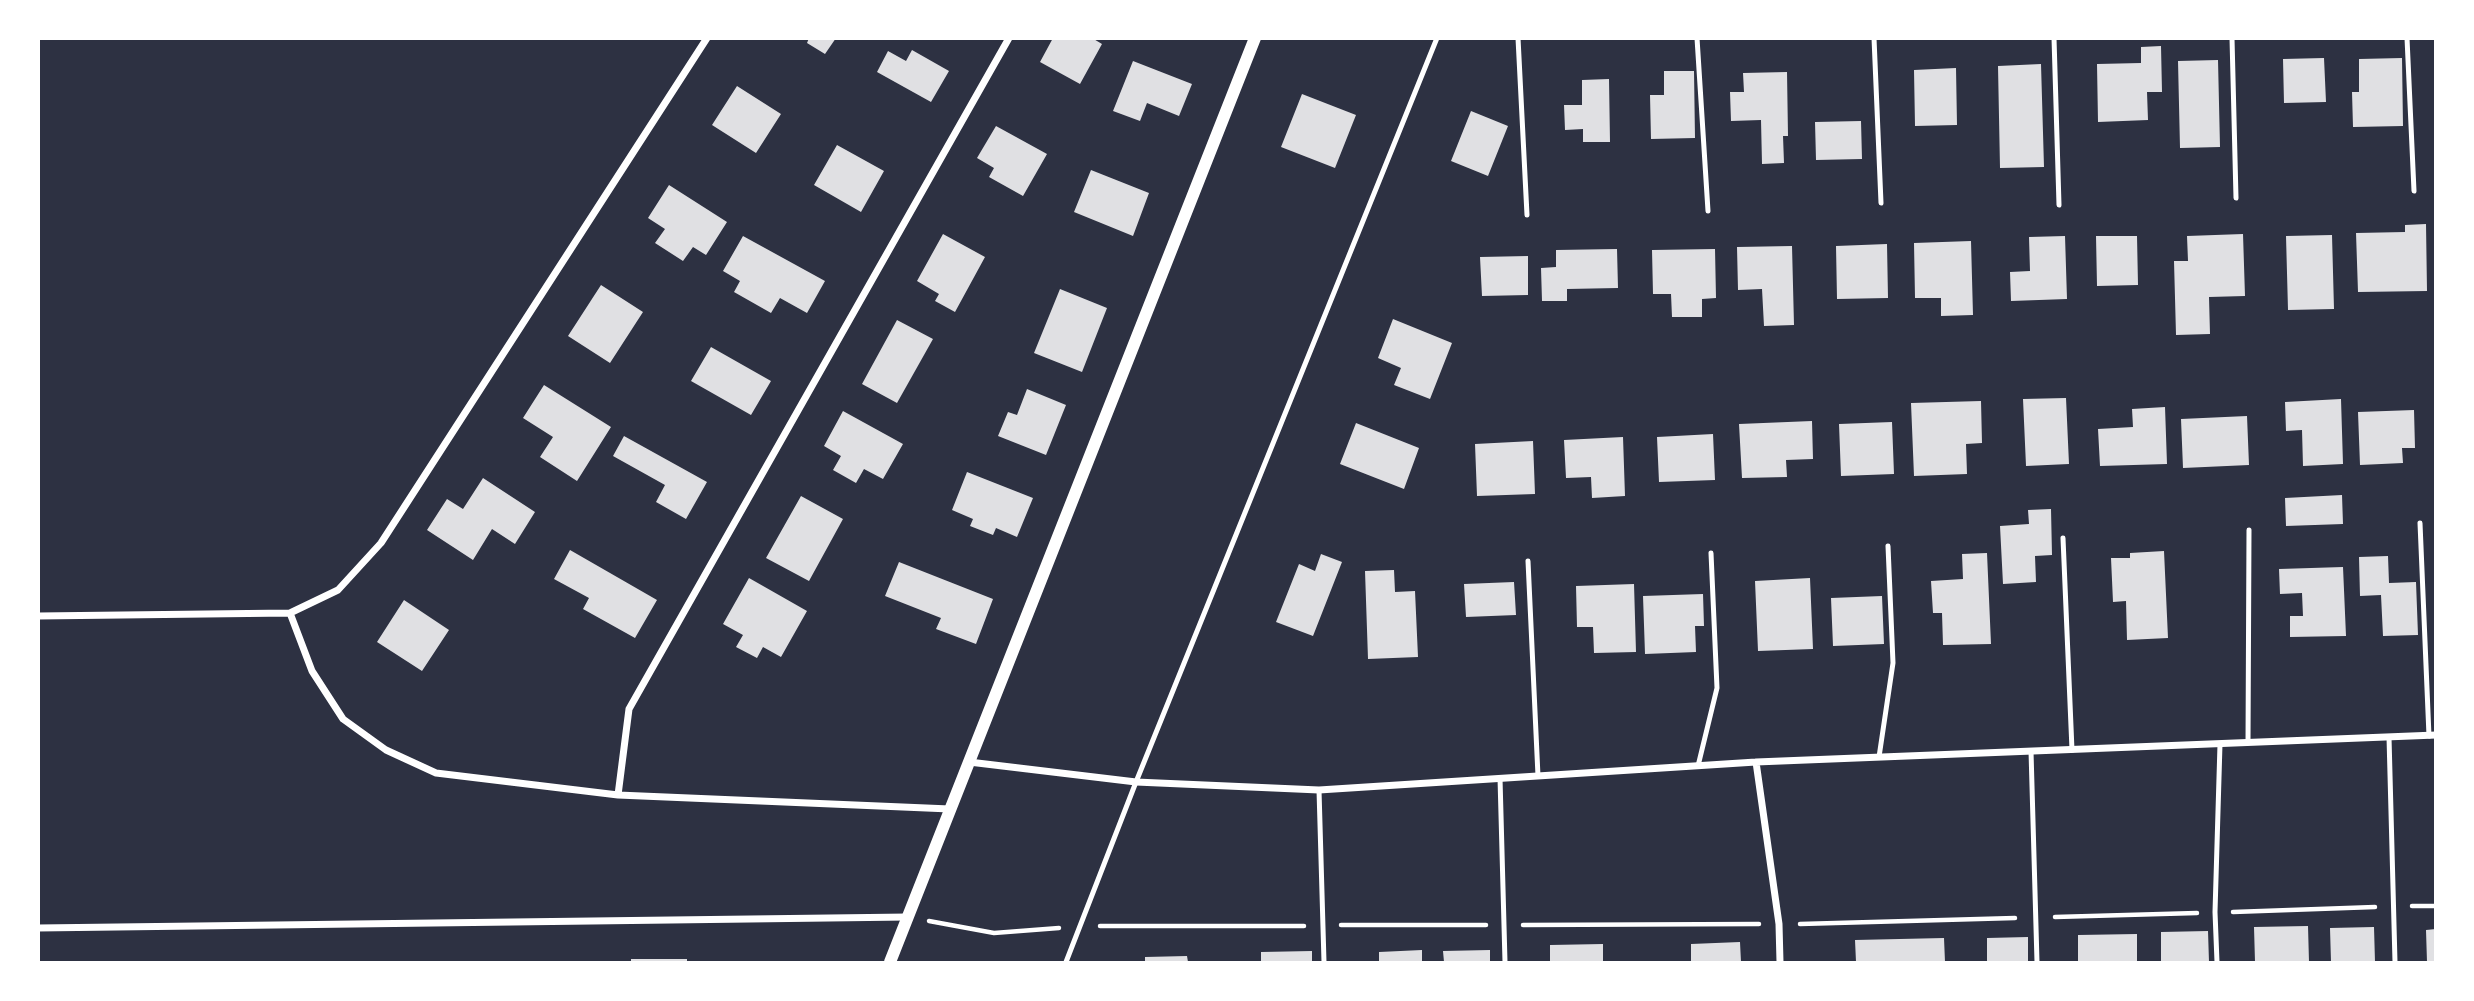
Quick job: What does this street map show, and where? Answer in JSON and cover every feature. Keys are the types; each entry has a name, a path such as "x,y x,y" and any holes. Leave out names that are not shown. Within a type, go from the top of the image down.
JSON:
{"street":[{"path":"38,616 290,613 338,590 381,543 707,38"},
{"path":"618,794 629,709 1009,38"},
{"path":"890,962 1257,39"},
{"path":"290,613 312,671 344,719 386,750 436,773 618,794 950,809"},
{"path":"969,762 1136,782 1319,790 1756,762 2432,735"},
{"path":"1756,762 1779,924 1780,962"},
{"path":"38,928 908,917"}],"lane":[{"path":"1066,962 1136,782 1437,38"},
{"path":"1518,38 1527,215"},
{"path":"1696,38 1708,211"},
{"path":"1874,38 1881,204"},
{"path":"2054,38 2059,205"},
{"path":"2232,38 2236,198"},
{"path":"2407,38 2414,191"},
{"path":"2420,523 2432,735"},
{"path":"2248,743 2249,530"},
{"path":"2063,538 2071,750"},
{"path":"1879,757 1893,663 1888,545"},
{"path":"1698,766 1717,688 1711,553"},
{"path":"1528,561 1538,776"},
{"path":"2389,737 2395,962"},
{"path":"2217,962 2215,912 2220,744"},
{"path":"2031,751 2037,962"},
{"path":"1500,778 1505,962"},
{"path":"1319,790 1324,962"}],"path":[{"path":"908,917 994,933 1080,926"}],"building":[{"path":"809,38 836,38 825,54 807,43"},
{"path":"1053,38 1092,38 1102,44 1080,84 1040,62"},
{"path":"2161,46 2162,92 2147,92 2148,120 2098,122 2097,64 2141,63 2141,47"},
{"path":"912,50 949,71 931,102 877,72 888,51 906,61"},
{"path":"2324,58 2326,102 2284,103 2283,59"},
{"path":"2402,58 2403,126 2353,127 2352,92 2359,92 2359,59"},
{"path":"2218,60 2220,147 2180,148 2178,61"},
{"path":"1133,61 1192,84 1179,116 1147,103 1140,121 1113,111"},
{"path":"2041,64 2044,167 2000,168 1998,66"},
{"path":"1956,68 1957,125 1915,126 1914,70"},
{"path":"1664,71 1694,71 1695,138 1651,139 1650,95 1664,95"},
{"path":"1787,72 1788,136 1783,136 1784,163 1762,164 1761,120 1731,121 1730,92 1744,92 1743,73"},
{"path":"1609,79 1610,142 1583,142 1583,129 1565,130 1564,105 1582,105 1582,80"},
{"path":"737,86 781,114 756,153 712,125"},
{"path":"1302,94 1356,115 1335,168 1281,147"},
{"path":"1471,111 1508,126 1488,176 1451,161"},
{"path":"1861,121 1862,159 1816,160 1815,122"},
{"path":"996,126 1047,154 1023,196 989,177 994,168 977,158"},
{"path":"837,145 884,171 861,212 814,185"},
{"path":"1091,170 1149,193 1133,236 1074,212"},
{"path":"669,185 727,222 706,255 693,247 683,261 655,243 665,229 648,218"},
{"path":"2426,224 2427,291 2358,292 2356,233 2405,232 2405,225"},
{"path":"943,234 985,257 955,312 935,301 939,294 917,281"},
{"path":"2243,234 2245,296 2209,297 2210,334 2176,335 2174,261 2188,261 2187,236"},
{"path":"2332,235 2334,309 2288,310 2286,236"},
{"path":"743,236 825,281 807,313 780,298 771,313 734,292 740,281 723,271"},
{"path":"2065,236 2067,299 2011,301 2010,272 2030,271 2029,237"},
{"path":"2096,236 2137,236 2138,285 2097,286"},
{"path":"1971,241 1973,315 1941,316 1941,298 1915,298 1914,243"},
{"path":"1887,244 1888,298 1837,299 1836,246"},
{"path":"1792,246 1794,325 1764,326 1762,289 1738,290 1737,247"},
{"path":"1617,249 1618,288 1567,289 1567,301 1542,301 1541,268 1556,267 1556,250"},
{"path":"1715,249 1716,298 1702,299 1702,317 1672,317 1671,294 1653,294 1652,250"},
{"path":"1528,256 1528,295 1482,296 1480,257"},
{"path":"601,285 643,312 610,363 568,336"},
{"path":"1060,289 1107,308 1082,372 1034,353"},
{"path":"1393,319 1452,343 1430,399 1394,385 1401,368 1378,358"},
{"path":"897,320 933,339 897,403 862,384"},
{"path":"711,347 771,381 751,415 691,381"},
{"path":"544,385 611,427 577,481 540,457 553,437 523,418"},
{"path":"1027,389 1066,405 1046,455 998,436 1008,412 1017,415"},
{"path":"2066,398 2069,464 2026,466 2023,399"},
{"path":"2341,399 2343,464 2303,466 2302,430 2286,431 2285,402"},
{"path":"1981,401 1982,443 1966,444 1967,474 1914,476 1911,403"},
{"path":"2165,407 2167,464 2100,466 2098,429 2133,427 2132,409"},
{"path":"2414,410 2415,448 2402,448 2403,463 2360,465 2358,412"},
{"path":"843,411 903,444 883,479 864,469 856,483 833,470 841,456 824,446"},
{"path":"2247,416 2249,465 2183,468 2181,419"},
{"path":"1812,421 1813,459 1786,460 1787,477 1742,478 1739,424"},
{"path":"1892,422 1894,474 1841,476 1839,424"},
{"path":"1356,423 1419,448 1404,489 1340,464"},
{"path":"1713,434 1715,480 1659,482 1657,437"},
{"path":"624,436 707,482 686,519 656,502 665,485 613,456"},
{"path":"1623,437 1625,496 1592,498 1591,477 1566,478 1564,440"},
{"path":"1533,441 1535,494 1477,496 1475,444"},
{"path":"967,472 1033,498 1017,537 996,528 993,535 970,526 973,519 952,510"},
{"path":"483,478 535,512 515,544 492,529 473,560 427,530 447,499 463,509"},
{"path":"2342,495 2343,524 2286,526 2285,498"},
{"path":"801,496 843,519 809,581 766,558"},
{"path":"2051,509 2052,555 2035,556 2036,582 2003,584 2000,526 2029,524 2028,510"},
{"path":"570,550 657,600 635,638 583,609 589,598 554,579"},
{"path":"2164,551 2168,638 2127,640 2126,601 2113,602 2111,558 2130,558 2130,553"},
{"path":"1987,553 1991,644 1943,645 1942,613 1933,613 1931,581 1963,579 1962,554"},
{"path":"1321,554 1342,562 1313,636 1276,622 1299,564 1315,571"},
{"path":"2388,556 2389,583 2416,582 2418,635 2383,636 2381,595 2360,596 2359,557"},
{"path":"899,562 993,599 976,644 936,629 941,618 885,596"},
{"path":"2343,567 2346,636 2290,637 2290,616 2303,616 2302,593 2280,594 2279,569"},
{"path":"1394,570 1395,592 1415,591 1418,657 1368,659 1365,571"},
{"path":"749,578 807,611 781,657 763,647 757,658 736,647 743,635 723,624"},
{"path":"1810,578 1813,649 1758,651 1755,581"},
{"path":"1514,582 1516,615 1466,617 1464,584"},
{"path":"1634,584 1636,652 1594,653 1593,627 1577,627 1576,586"},
{"path":"1703,594 1704,626 1695,626 1696,652 1645,654 1643,596"},
{"path":"1882,596 1884,644 1833,646 1831,598"},
{"path":"404,600 449,630 422,671 377,642"},
{"path":"2308,926 2309,962 2255,962 2254,927"},
{"path":"2374,927 2375,962 2331,962 2330,928"},
{"path":"2436,929 2436,962 2427,962 2426,930"},
{"path":"2208,931 2209,962 2161,962 2161,932"},
{"path":"2137,934 2137,962 2078,962 2078,935"},
{"path":"2028,937 2028,962 1987,962 1987,938"},
{"path":"1944,938 1945,962 1856,962 1855,940"},
{"path":"1740,942 1741,962 1691,962 1691,944"},
{"path":"1603,944 1603,962 1550,962 1550,945"},
{"path":"1422,950 1422,962 1379,962 1379,952"},
{"path":"1490,950 1490,962 1444,962 1443,951"},
{"path":"1312,951 1312,962 1261,962 1261,952"},
{"path":"1187,956 1188,962 1145,962 1145,957"},
{"path":"631,959 687,959 687,962 631,962"}]}
